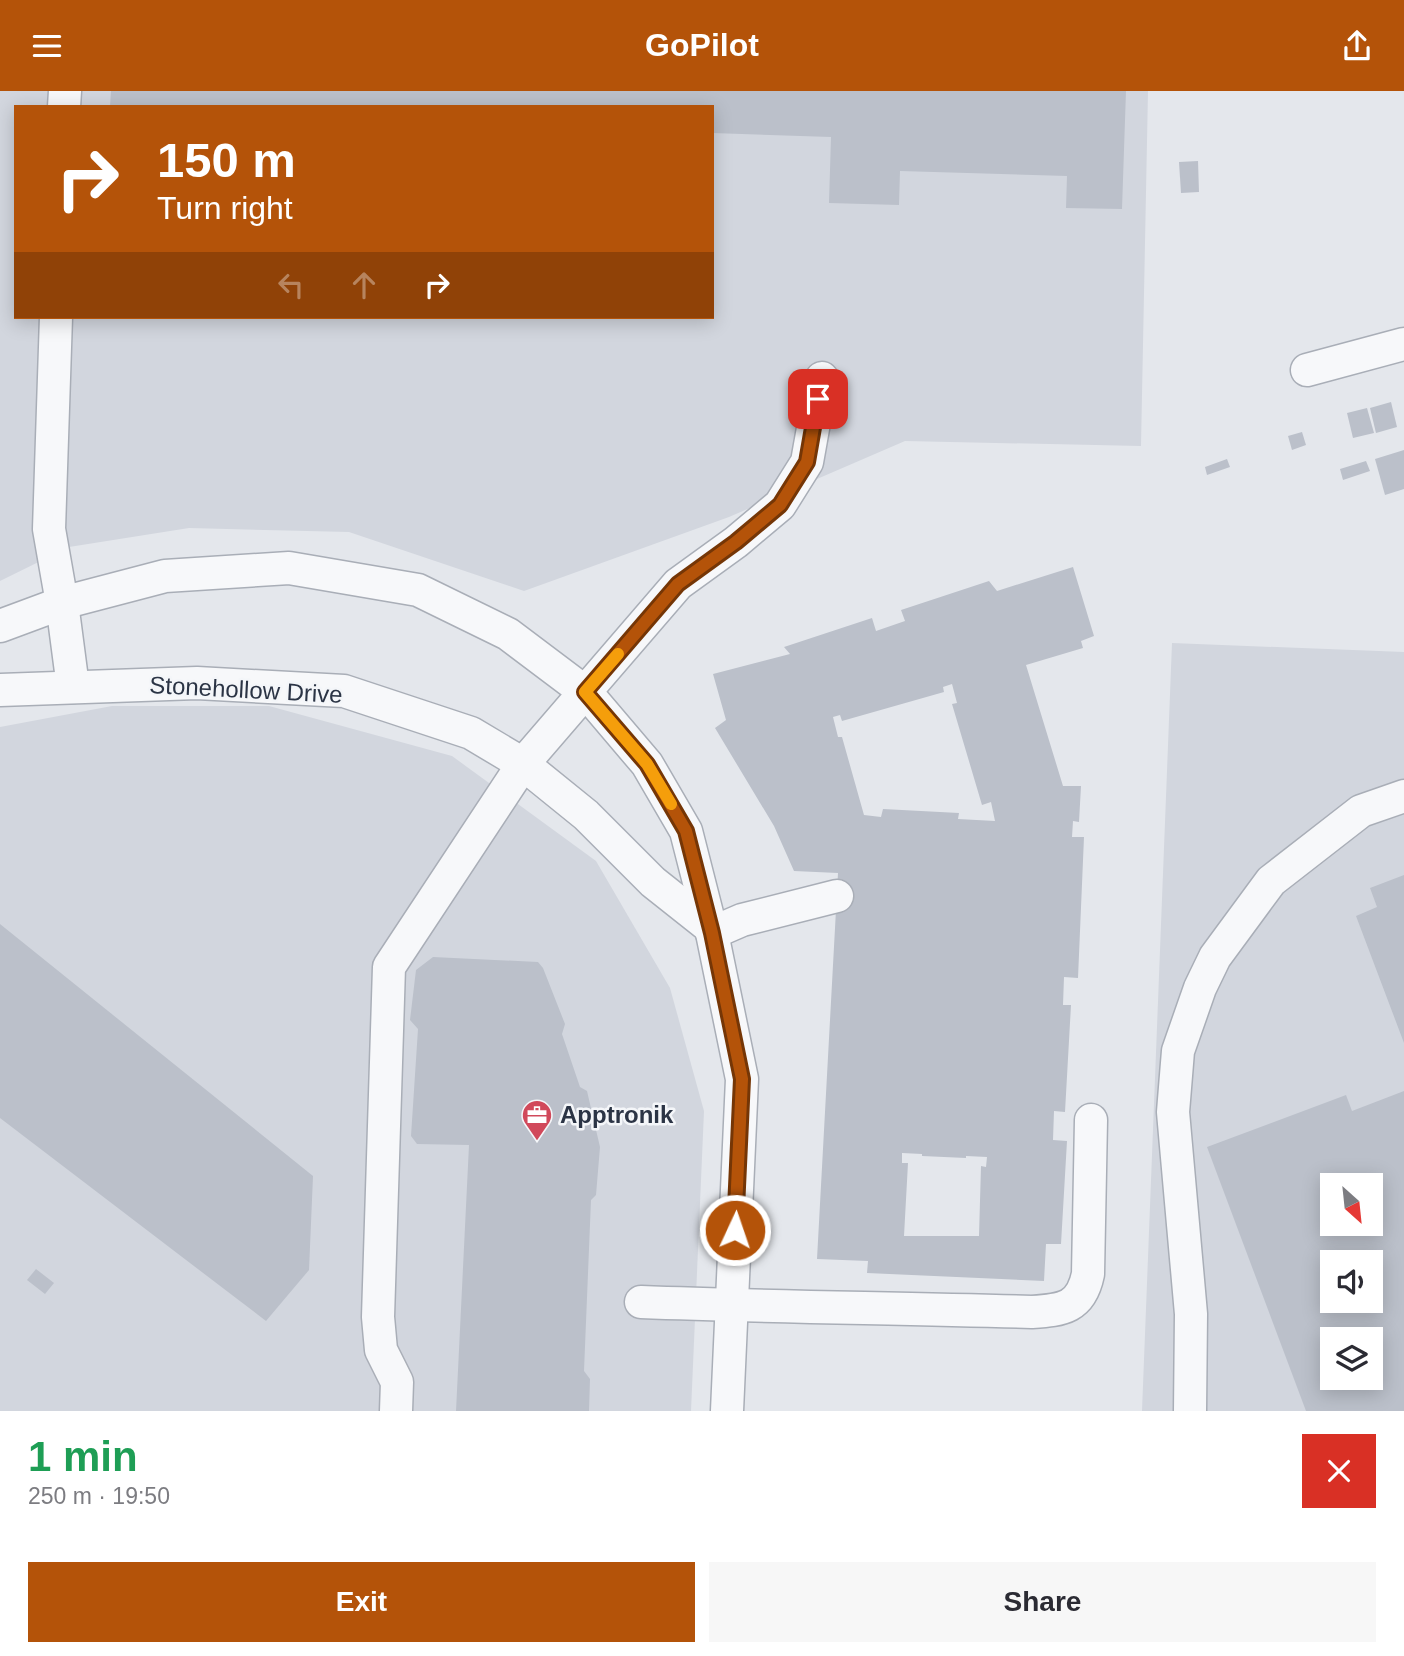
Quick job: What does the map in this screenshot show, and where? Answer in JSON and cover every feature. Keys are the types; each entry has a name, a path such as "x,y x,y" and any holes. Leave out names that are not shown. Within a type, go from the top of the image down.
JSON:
{"street":[{"path":"56,319 49,529 73,687"},
{"path":"1307,370 1404,344"},
{"path":"396,1411 397,1382 381,1350 378,1317 389,967 523,764 678,584 736,542 780,505 807,462 822,378"},
{"path":"0,626 62,603 165,576 289,568 418,590 508,634 585,692 647,764 686,831 711,930 742,1079 727,1411"},
{"name":"Stonehollow Drive","path":"0,690 197,683 344,691 471,733 523,764 586,815 653,882 711,930"},
{"path":"1190,1411 1191,1314 1173,1112 1178,1051 1200,988 1215,957 1271,881 1361,811 1404,796"},
{"path":"711,930 837,896"},
{"path":"641,1301 1032,1312 1067,1307 1081,1296 1088,1274 1091,1120"}],"shaded area":[{"path":"0,91 1148,91 1141,446 905,441 729,517 524,591 349,532 189,528 69,547 0,581"},
{"path":"1172,643 1404,652 1404,1411 1142,1411"},
{"path":"112,706 269,706 452,756 596,861 670,988 704,1111 691,1411 0,1411 0,727"}],"building":[{"path":"111,91 1126,91 1122,209 1066,208 1067,176 900,171 899,205 829,203 831,137 714,133 714,105 110,105"},
{"path":"1198,161 1199,192 1181,193 1179,162"},
{"path":"1391,402 1397,427 1376,433 1370,408"},
{"path":"1367,408 1374,433 1353,438 1347,413"},
{"path":"1302,432 1306,445 1292,450 1288,436"},
{"path":"1404,450 1404,489 1385,495 1375,459"},
{"path":"1227,459 1230,467 1207,475 1205,467"},
{"path":"1366,461 1370,471 1343,480 1340,469"},
{"path":"1073,567 1094,636 1081,641 1083,648 1026,665 1063,786 1081,786 1079,822 1073,821 1072,837 1084,837 1078,978 1064,977 1063,1005 1071,1005 1065,1112 1054,1111 1053,1140 1067,1141 1061,1244 1046,1244 1044,1281 867,1273 868,1261 817,1259 838,873 794,871 774,826 715,728 726,720 713,674 790,654 784,647 872,618 876,631 905,621 901,610 989,581 997,591","holes":["952,684 957,703 952,704 982,805 991,802 995,821 958,819 959,813 883,809 881,817 864,815 842,737 838,737 833,717 840,715 842,721 944,692 943,687","902,1153 987,1157 986,1167 981,1166 979,1236 904,1236 908,1163 902,1163"]},
{"path":"1404,875 1404,1043 1356,916 1377,907 1370,888"},
{"path":"0,924 313,1176 309,1270 266,1321 0,1118"},
{"path":"433,957 538,962 543,968 565,1024 562,1034 580,1087 587,1091 600,1147 596,1195 591,1200 584,1371 590,1379 589,1411 456,1411 469,1145 417,1144 411,1136 418,1029 410,1020 416,970"},
{"path":"1404,1091 1404,1411 1306,1411 1207,1147 1346,1095 1352,1111"},
{"path":"36,1269 54,1283 45,1294 27,1280"}],"slow traffic":[{"path":"618,654 585,692 647,764 671,804"}],"place":[{"name":"Apptronik","path":"537,1142"}],"route":[{"path":"735,1230 742,1079 712,933 686,831 647,764 585,692 678,584 736,542 780,505 807,462 818,399"}]}
